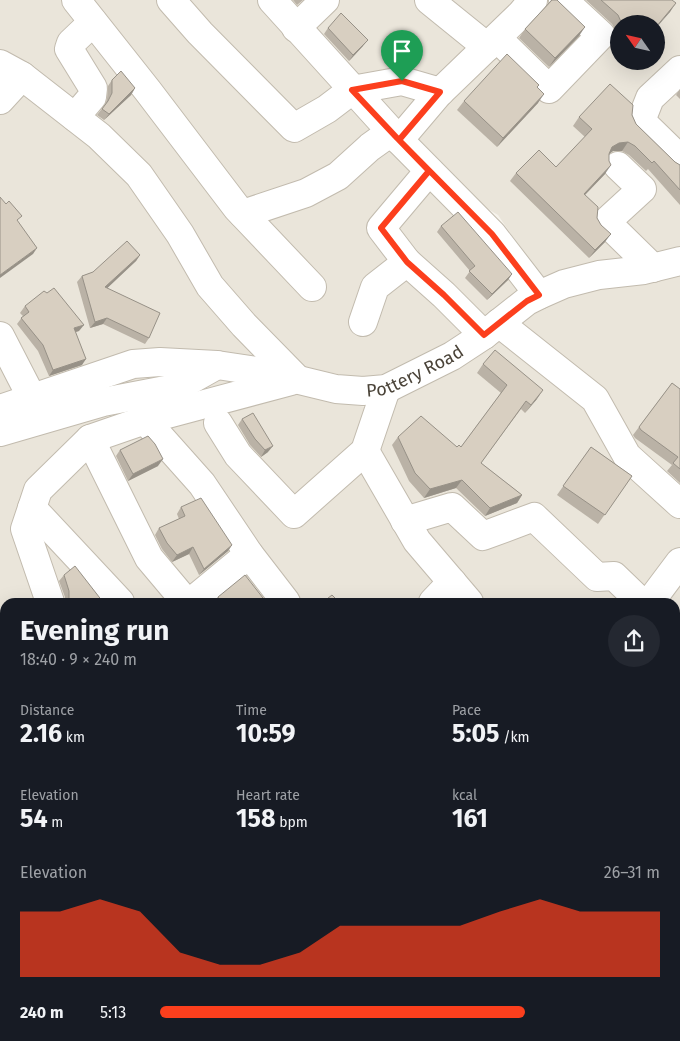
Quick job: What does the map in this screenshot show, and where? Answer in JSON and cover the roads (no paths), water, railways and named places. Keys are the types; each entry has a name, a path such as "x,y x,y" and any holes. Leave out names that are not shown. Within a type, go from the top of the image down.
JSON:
{"street":[{"path":"76,0 243,214 312,287"},
{"path":"171,0 200,33 294,128 327,109 352,90 402,81 440,92"},
{"path":"272,0 395,136 492,234 539,295"},
{"path":"296,28 325,0"},
{"path":"429,0 492,42 549,89 601,35 563,0"},
{"path":"243,214 306,193 338,176 370,147 395,136 533,0"},
{"path":"75,117 92,97 93,88 69,49 71,43 93,22"},
{"path":"0,100 11,70 99,136 139,175 180,234 210,286 244,325 297,379 145,420 90,439 38,490 25,529 49,598"},
{"path":"680,70 650,98 641,120 680,159"},
{"path":"618,166 642,189 606,222 653,268"},
{"path":"429,171 381,228 407,262 444,295 595,399 627,456 680,504"},
{"name":"Pottery Road","path":"0,409 133,364 160,362 217,365 270,373 336,389 363,391 386,389 452,356 492,329 527,301 564,284 599,275 653,268 680,261"},
{"path":"363,322 374,287 407,262"},
{"path":"0,336 32,398"},
{"path":"0,432 103,402 176,388 217,365"},
{"path":"218,422 238,455 294,514 364,451 386,389"},
{"path":"145,420 202,484 249,554 283,598"},
{"path":"90,439 149,558 183,598"},
{"path":"364,451 417,541 466,598"},
{"path":"405,522 452,507 484,536 534,517 597,577 614,576 637,598"},
{"path":"32,508 116,598"},
{"path":"196,598 249,554"},
{"path":"653,598 678,568"},
{"path":"437,598 452,582"}]}
